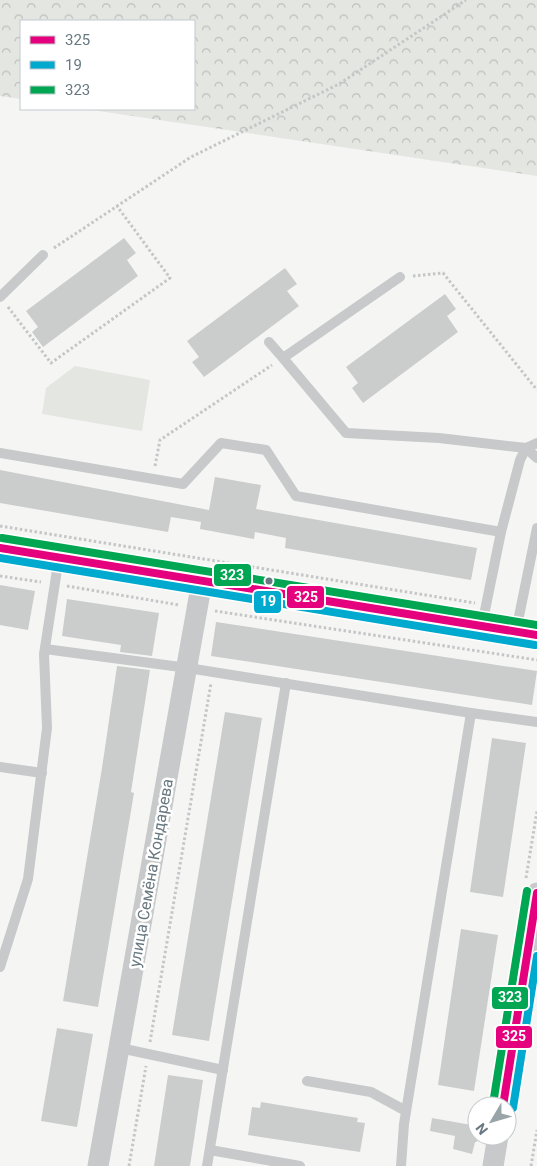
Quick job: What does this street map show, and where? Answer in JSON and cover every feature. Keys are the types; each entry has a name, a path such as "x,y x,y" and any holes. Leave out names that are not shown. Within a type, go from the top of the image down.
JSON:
{"street":[{"path":"0,548 537,635"},
{"name":"улица Семёна Кондарева","path":"98,1166 202,581"},
{"path":"505,1096 537,893"},
{"path":"494,1166 497,1146"}],"lane":[{"path":"0,296 43,255"},
{"path":"283,358 400,277"},
{"path":"269,342 346,434 439,438 526,448 537,443"},
{"path":"0,453 183,484 221,443 266,450 296,496 502,532"},
{"path":"526,448 537,458"},
{"path":"482,625 502,532 520,460 526,448"},
{"path":"516,632 537,528"},
{"path":"0,967 28,879 47,728 45,649 59,557"},
{"path":"45,649 188,668 471,714 537,722"},
{"path":"208,1166 286,684"},
{"path":"401,1166 406,1111 471,714"},
{"path":"0,767 42,773"},
{"path":"120,1048 223,1070"},
{"path":"307,1081 371,1092 406,1111"},
{"path":"210,1150 300,1166"}],"path":[{"path":"43,255 191,157 339,84 466,0"},
{"path":"0,296 51,363 170,278 117,206"},
{"path":"400,277 443,273 537,390"},
{"path":"153,479 160,440 283,358"},
{"path":"0,526 486,605"},
{"path":"0,576 198,609 537,660"},
{"path":"129,1166 212,672"},
{"path":"531,1166 537,1130"}],"green space":[{"path":"0,0 537,0 537,176 92,110 195,110 195,20 20,20 20,99 0,96"},
{"path":"75,366 150,380 142,431 42,414 46,388"}],"building":[{"path":"124,238 136,253 127,260 138,276 43,347 32,332 38,327 26,311"},
{"path":"285,268 297,284 287,291 299,306 204,377 192,362 199,357 187,341"},
{"path":"445,294 456,309 447,316 458,332 363,403 352,388 358,383 346,367"},
{"path":"0,470 209,510 215,477 261,485 256,509 477,548 471,580 285,548 286,538 255,532 254,539 200,529 201,522 171,517 168,532 0,503"},
{"path":"0,585 35,591 28,630 0,625"},
{"path":"67,599 159,613 152,656 120,652 121,645 62,636"},
{"path":"216,622 537,671 532,705 211,656"},
{"path":"117,666 150,670 131,792 134,793 98,1007 63,1001"},
{"path":"225,712 262,718 209,1041 172,1035"},
{"path":"492,738 526,743 503,897 470,892"},
{"path":"461,929 498,935 474,1091 438,1085"},
{"path":"57,1028 93,1034 77,1127 41,1121"},
{"path":"168,1075 203,1080 190,1166 154,1166"},
{"path":"261,1102 358,1118 357,1122 365,1123 360,1152 248,1135 252,1107 260,1108"},
{"path":"432,1118 467,1124 467,1146 474,1146 472,1154 453,1149 455,1136 430,1131"}],"transit line":[{"name":"323","path":"2,538 537,625"},
{"name":"325","path":"0,548 537,635"},
{"name":"19","path":"0,558 535,645"},
{"name":"323","path":"494,1096 527,891"},
{"name":"325","path":"505,1096 537,893"},
{"name":"19","path":"515,1096 537,956"}]}
